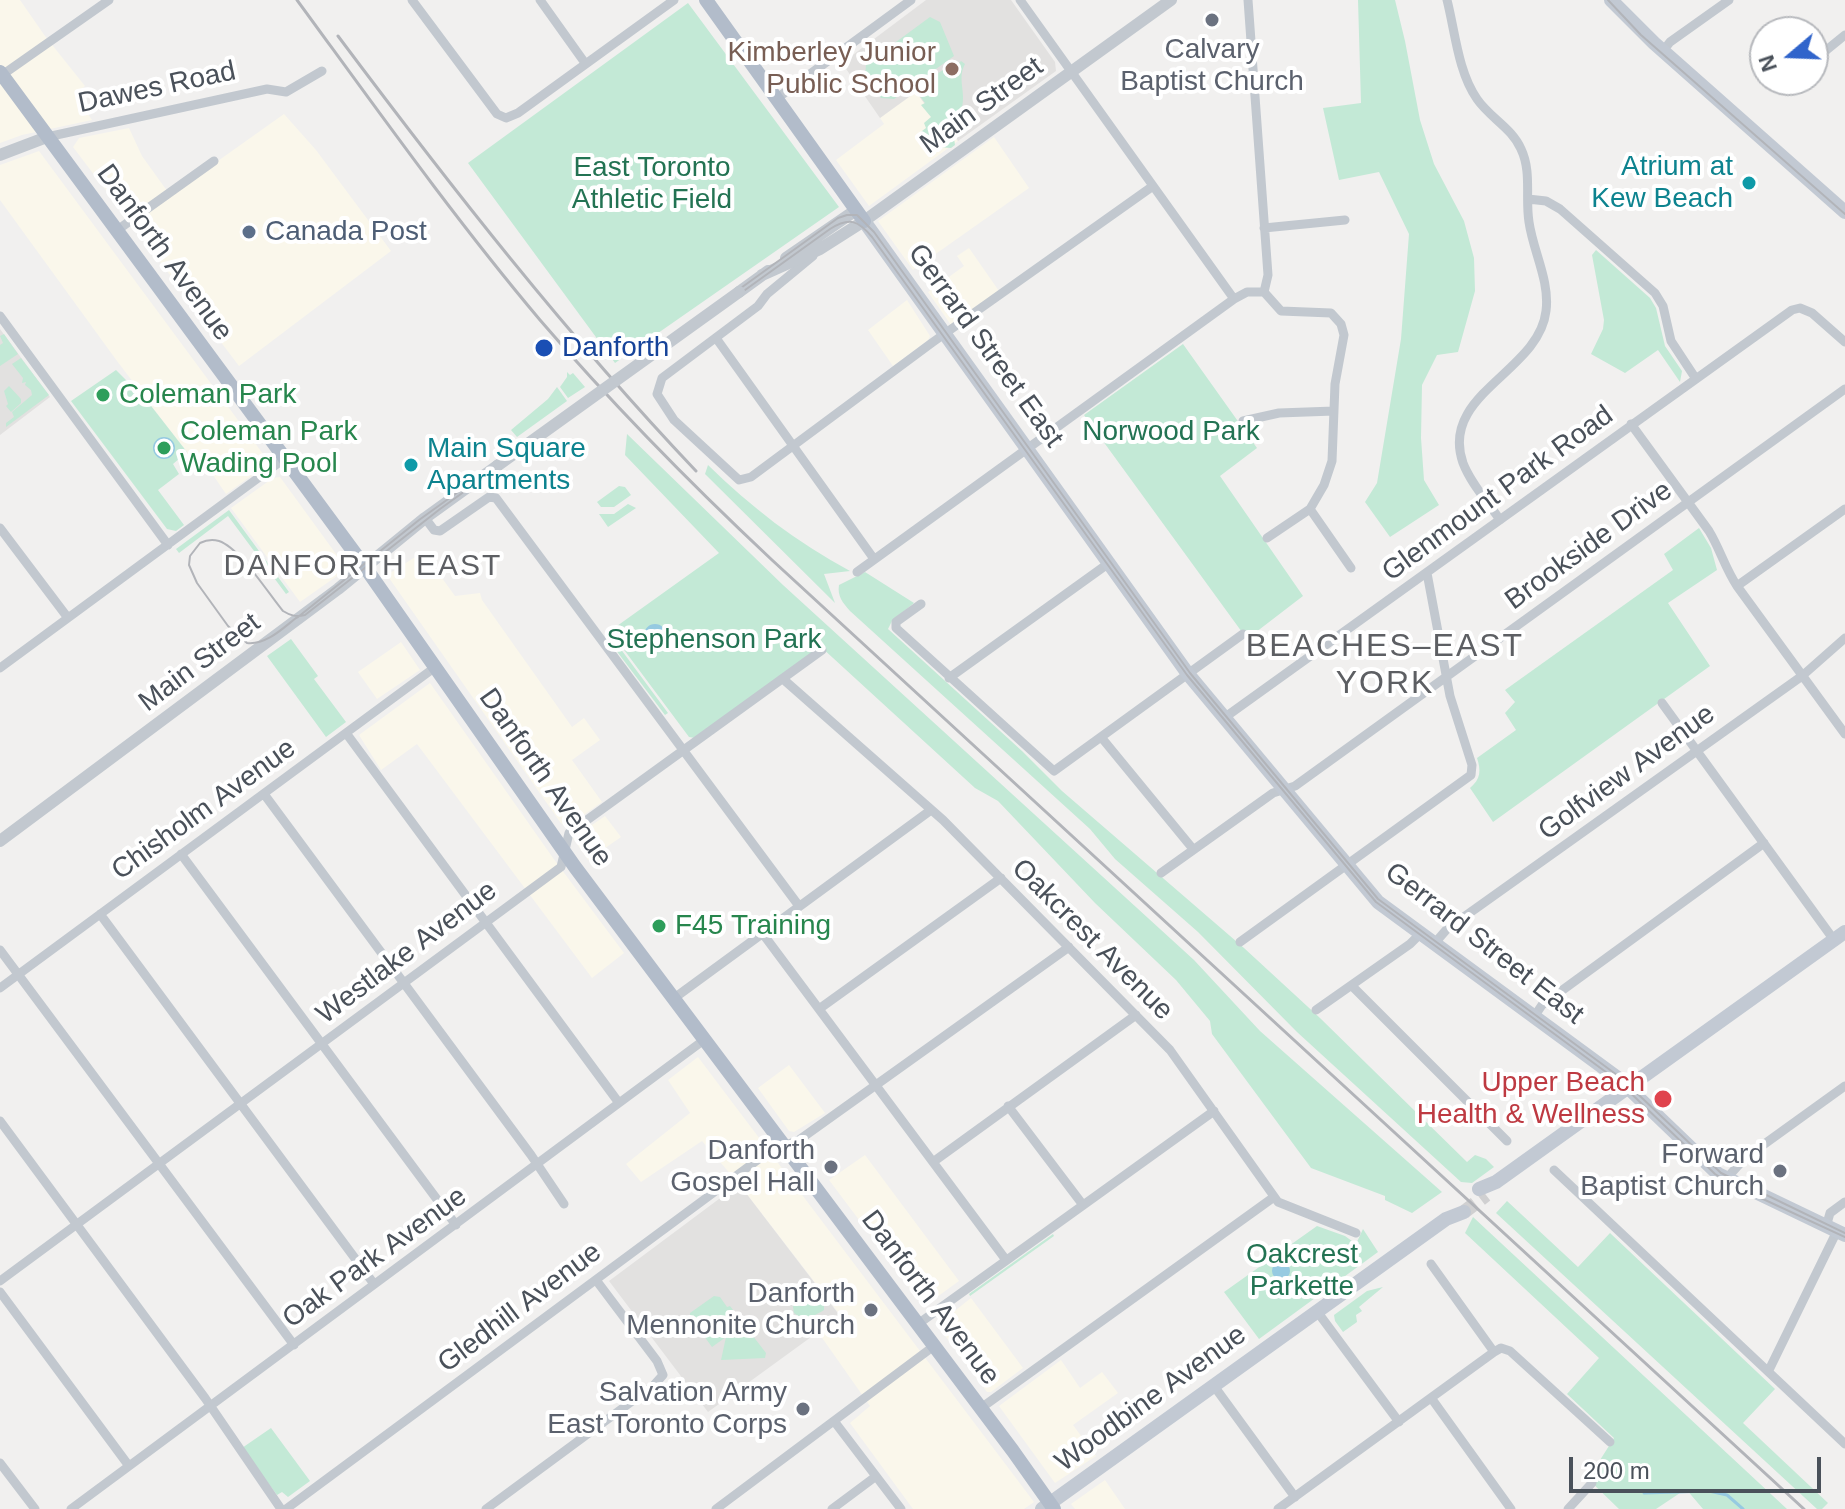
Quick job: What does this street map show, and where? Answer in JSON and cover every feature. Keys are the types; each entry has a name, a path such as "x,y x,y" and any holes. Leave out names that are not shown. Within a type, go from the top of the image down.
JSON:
{"main road":[{"name":"Gerrard Street East","path":"706,0 1188,674 1378,902 1627,1086 1726,1179 1836,1231"},
{"path":"1611,0 1663,51 1845,212"},
{"name":"Danforth Avenue","path":"1,74 365,567 563,850 981,1408 1049,1507"},
{"path":"1483,1192 1839,936"},
{"name":"Woodbine Avenue","path":"1049,1507 1460,1208"}],"street":[{"path":"1,74 109,0"},
{"path":"412,0 497,114 506,118 518,113 674,0"},
{"path":"540,0 585,63"},
{"path":"776,99 911,0"},
{"path":"1020,0 1234,299"},
{"name":"Main Street","path":"0,841 365,567 425,518 762,275 860,216 1171,0"},
{"path":"1248,0 1268,275 1264,292"},
{"path":"1447,0 1471,88 1480,104 1516,139 1524,155 1528,175 1530,231 1546,296 1545,317 1532,347 1478,399 1465,419 1461,433 1464,465 1500,520"},
{"path":"1663,51 1673,39 1729,0"},
{"path":"1829,48 1845,35"},
{"name":"Dawes Road","path":"0,155 47,137 267,89 286,92 322,71"},
{"path":"116,231 214,161"},
{"path":"793,447 1153,186"},
{"path":"1528,199 1546,201 1560,209 1655,293 1663,306 1671,341 1696,379"},
{"name":"Main Street","path":"793,447 751,477 744,480 734,477 683,429 661,403 657,394 658,385 662,378 758,306 767,294 860,216"},
{"path":"1264,228 1345,220"},
{"name":"Main Street","path":"762,275 820,249"},
{"path":"857,572 1247,292 1264,292 1281,311 1326,312 1339,320 1343,340 1336,369 1332,461 1324,485 1310,509 1267,538"},
{"name":"Glenmount Park Road","path":"1224,718 1792,310 1800,308 1812,313 1845,342"},
{"path":"0,316 168,545"},
{"path":"716,338 874,559"},
{"name":"Brookside Drive","path":"1161,873 1273,793 1295,786 1845,389"},
{"path":"1243,421 1279,413 1334,411"},
{"path":"1631,424 1716,542 1725,569 1845,734"},
{"path":"0,668 284,459"},
{"path":"425,518 434,530 440,531 483,500 495,497 799,906"},
{"path":"1310,509 1351,568"},
{"path":"1737,586 1845,509"},
{"path":"0,528 68,618"},
{"path":"949,678 1109,563"},
{"path":"1240,942 1471,775 1472,765 1450,696 1427,573"},
{"path":"921,604 896,622 896,628 1054,771 1243,634"},
{"name":"Golfview Avenue","path":"1434,944 1447,929 1802,676 1845,638"},
{"name":"Westlake Avenue","path":"0,1281 561,867 569,833 822,650"},
{"name":"Chisholm Avenue","path":"0,988 434,668"},
{"name":"Oakcrest Avenue","path":"783,679 931,810 1170,1050 1278,1202 1356,1233"},
{"path":"1662,703 1764,843 1839,936"},
{"path":"346,733 619,1103"},
{"path":"1101,737 1193,849"},
{"path":"264,794 564,1204"},
{"path":"673,999 931,810"},
{"path":"1534,1017 1542,1005 1764,843"},
{"path":"181,854 456,1225"},
{"path":"819,1009 1001,878"},
{"path":"100,914 374,1284"},
{"path":"763,934 1006,1260"},
{"path":"1316,1010 1420,934"},
{"name":"Gledhill Avenue","path":"283,1509 767,1153 797,1141 1069,947"},
{"path":"0,950 294,1345"},
{"path":"1352,986 1507,1141"},
{"path":"933,1162 1136,1015"},
{"name":"Oak Park Avenue","path":"71,1509 704,1040"},
{"path":"1726,1179 1745,1158 1845,1086"},
{"path":"1008,1106 1083,1205"},
{"path":"918,1324 1214,1111"},
{"path":"0,1121 283,1509"},
{"path":"1554,1170 1845,1444"},
{"path":"981,1408 1274,1197"},
{"path":"1769,1370 1836,1231 1830,1213 1845,1202"},
{"path":"1431,1264 1494,1352"},
{"path":"486,1509 654,1385 663,1375 657,1361 596,1280"},
{"path":"0,1292 129,1466"},
{"path":"1316,1310 1399,1422"},
{"path":"716,1509 934,1346"},
{"path":"1278,1509 1501,1348 1510,1351 1610,1442"},
{"path":"1214,1386 1295,1497"},
{"path":"1432,1399 1511,1509"},
{"path":"834,1421 901,1509"},
{"path":"0,1463 35,1509"},
{"path":"832,1509 875,1477"},
{"path":"1568,1509 1592,1483"}],"shaded area":[{"path":"0,0 20,0 85,86 75,95 92,120 22,135 0,143"},
{"name":"Kimberley Junior Public School","path":"926,0 1011,0 1055,62 1056,71 958,141 951,140 916,92 880,118 842,63"},
{"path":"916,91 958,141 869,206 836,160 884,124 880,118"},
{"path":"284,114 316,150 391,251 239,366 73,147 79,138 129,128 142,156 170,195"},
{"path":"994,137 1029,188 913,270 878,221"},
{"path":"39,151 266,458 265,466 226,494 202,459 195,463 0,200 0,165"},
{"path":"969,248 999,291 951,325 928,292 964,266 957,256"},
{"path":"907,300 930,336 893,366 868,330"},
{"path":"0,329 50,397 0,435"},
{"path":"280,477 347,569 300,602 231,508 273,478"},
{"path":"423,552 455,596 480,593 572,727 584,718 600,740 572,760 602,802 571,824 564,826 560,822 387,575"},
{"path":"401,642 420,670 377,699 358,672"},
{"path":"430,683 624,953 592,978 417,744 381,770 359,735"},
{"path":"605,816 621,837 588,860 573,838"},
{"path":"698,1057 1034,1502 1024,1509 913,1509 850,1423 870,1406 818,1332 840,1315 739,1184 702,1141 641,1182 626,1164 690,1113 668,1080"},
{"path":"789,1065 825,1113 794,1132 789,1131 758,1088"},
{"path":"865,1155 959,1281 926,1305 829,1180"},
{"path":"739,1184 840,1316 708,1412 609,1281"},
{"path":"971,1298 1023,1368 991,1392 987,1392 937,1325"},
{"path":"1061,1360 1080,1388 1102,1372 1118,1393 1073,1425 1096,1456 1055,1483 999,1406"},
{"path":"1105,1480 1125,1509 1075,1509 1071,1504"}],"green space":[{"path":"1358,0 1395,0 1420,120 1434,164 1464,221 1474,258 1475,291 1458,352 1437,355 1422,385 1424,480 1439,505 1390,537 1365,502 1377,483 1401,339 1409,234 1379,172 1339,180 1323,108 1361,103"},
{"name":"East Toronto Athletic Field","path":"688,3 839,207 615,363 468,163"},
{"path":"930,17 940,22 954,56 894,99 881,98 865,78 866,64"},
{"path":"956,61 965,64 962,75 963,101 955,131 955,145 951,148 938,147 918,134 926,128 924,123 931,117 921,105 925,103 915,89"},
{"path":"1596,250 1650,298 1656,308 1665,346 1682,371 1680,382 1658,350 1625,373 1591,354 1604,320 1592,255"},
{"path":"4,334 18,354 0,366 0,345 3,343 0,336"},
{"name":"Norwood Park","path":"1183,344 1257,448 1220,476 1303,596 1247,639 1084,415"},
{"path":"21,358 49,395 6,427 6,423 14,417 12,412 32,395 12,364"},
{"name":"Coleman Park","path":"116,370 148,402 187,452 173,464 179,474 158,490 184,525 176,531 167,529 71,401"},
{"path":"567,372 570,375 573,373 585,387 568,398 560,387"},
{"path":"9,386 21,399 21,403 11,412 6,406 4,391"},
{"path":"557,387 567,401 517,437 511,430 548,399"},
{"name":"Stephenson Park","path":"627,434 783,585 1194,960 1260,1031 1442,1192 1412,1213 1385,1200 1385,1196 1311,1168 1212,1034 1210,1021 1176,980 1095,903 998,801 975,788 821,647 695,738 689,737 610,631 719,553 625,455"},
{"path":"708,465 775,523 850,571 824,574 835,603 705,474"},
{"path":"619,486 625,487 631,495 614,507 601,507 597,502"},
{"path":"628,504 636,508 608,527 599,514 614,514"},
{"path":"229,510 289,592 286,594 228,516 179,553 176,549"},
{"path":"1699,528 1711,548 1717,570 1668,603 1710,666 1493,822 1470,788 1479,774 1477,758 1516,730 1505,713 1515,702 1505,690 1673,570 1664,554"},
{"path":"865,572 914,603 892,621 888,629 1062,791 1244,948 1467,1162 1475,1155 1486,1159 1494,1167 1472,1183 1461,1182 1297,1032 1198,932 1115,859 1090,829 850,611 840,596 839,585"},
{"path":"606,637 617,644 668,713 665,715"},
{"path":"291,639 318,676 314,679 346,722 326,737 267,656"},
{"path":"1507,1201 1578,1267 1610,1233 1775,1389 1743,1423 1828,1503 1817,1509 1496,1213"},
{"path":"1473,1217 1787,1509 1703,1509 1686,1489 1656,1509 1619,1509 1588,1479 1614,1438 1567,1394 1599,1358 1465,1233"},
{"name":"Oakcrest Parkette","path":"1317,1226 1345,1236 1356,1244 1363,1229 1378,1252 1259,1339 1224,1292"},
{"path":"1054,1236 970,1296 969,1294"},
{"path":"809,1287 824,1305 824,1310 805,1318 794,1313 792,1301"},
{"path":"1383,1287 1359,1307 1362,1311 1356,1315 1357,1322 1343,1332 1334,1315 1367,1291"},
{"path":"714,1296 720,1297 727,1307 730,1306 766,1353 765,1358 721,1360 726,1337 712,1347 690,1317 690,1313"},
{"path":"271,1428 310,1481 288,1497 282,1492 277,1495 242,1448"}],"water":[{"name":"Coleman Park Wading Pool","path":"164,437 172,440 175,448 172,456 164,459 156,456 153,448 156,440"},
{"path":"655,624 663,627 666,635 663,643 655,646 647,643 644,635 647,627"},
{"path":"1281,1262 1290,1271 1281,1280 1272,1271"}],"waterway":[{"path":"1644,1493 1709,1491 1727,1495 1743,1509"}],"tunnel":[{"path":"1464,1212 1486,1195"}],"tram line":[{"path":"1608,0 1641,35 1845,214"},
{"path":"1845,1233 1721,1173 1621,1078 1378,899 1190,673 874,232 857,215 838,218 419,520 298,617 267,639 247,643 228,626 197,583 189,565 190,556 200,543 209,540 227,545 245,561 283,611 294,616 299,616 302,616 305,615 440,509 830,229 848,222 858,224 872,237 1187,675 1376,902 1618,1081 1715,1174 1845,1237"}],"railway":[{"path":"297,0 508,281 596,383 682,473 772,560 1804,1509"},
{"path":"338,36 511,259 601,366 696,471"}],"place":[{"name":"Calvary Baptist Church","path":"1212,20"},
{"name":"Kimberley Junior Public School","path":"952,69"},
{"name":"Atrium at Kew Beach","path":"1749,183"},
{"name":"Canada Post","path":"249,232"},
{"name":"Danforth","path":"544,348"},
{"name":"Coleman Park","path":"103,395"},
{"name":"Coleman Park Wading Pool","path":"164,448"},
{"name":"Main Square Apartments","path":"411,465"},
{"name":"F45 Training","path":"659,926"},
{"name":"Upper Beach Health & Wellness","path":"1663,1099"},
{"name":"Danforth Gospel Hall","path":"831,1167"},
{"name":"Forward Baptist Church","path":"1780,1171"},
{"name":"Danforth Mennonite Church","path":"871,1310"},
{"name":"Salvation Army East Toronto Corps","path":"803,1409"}],"district":[{"name":"DANFORTH EAST","path":"363,567"},
{"name":"BEACHES–EAST YORK","path":"1385,666"}]}
